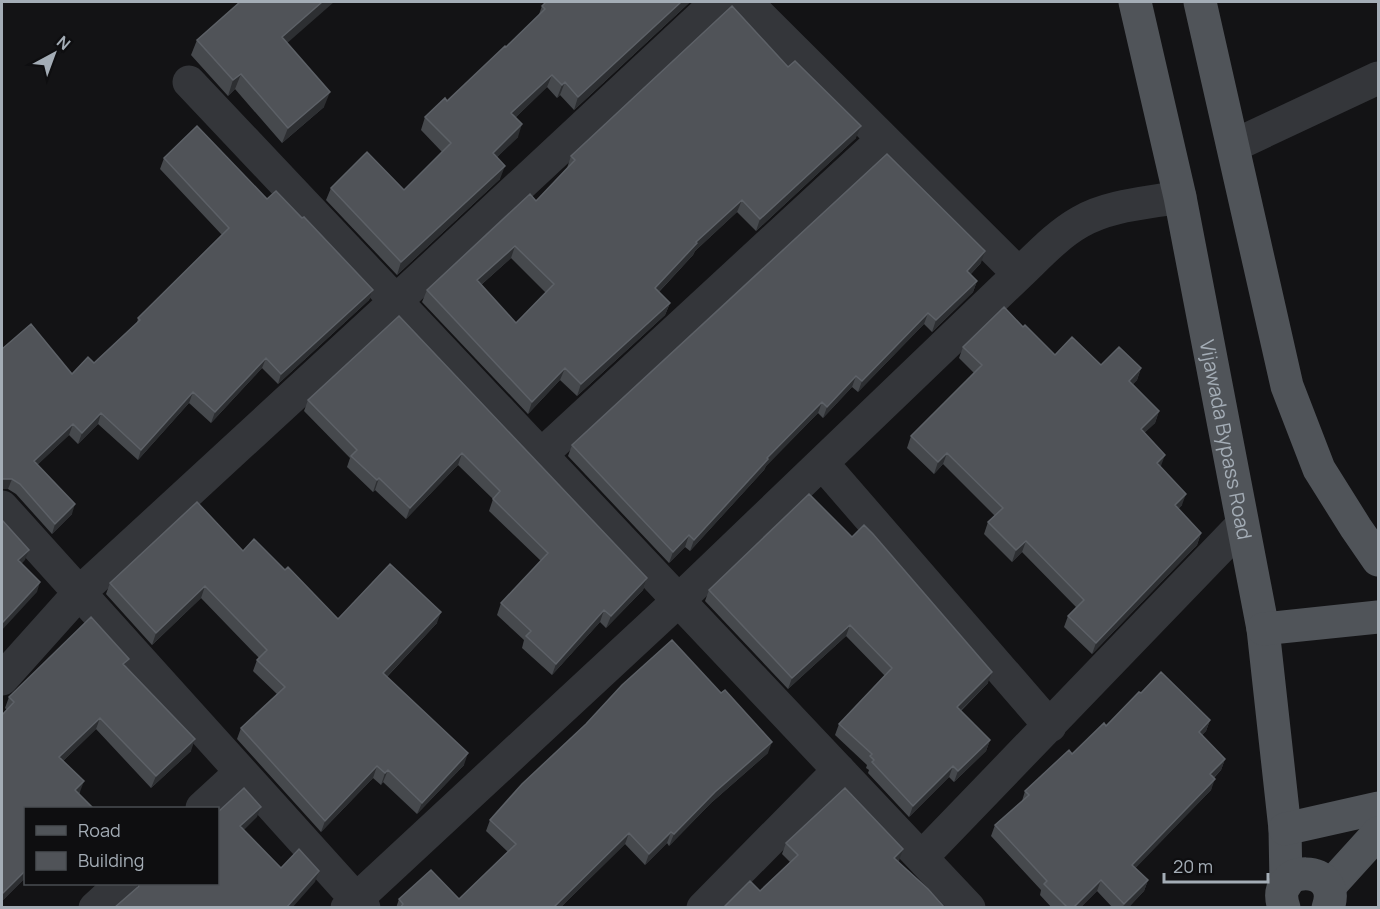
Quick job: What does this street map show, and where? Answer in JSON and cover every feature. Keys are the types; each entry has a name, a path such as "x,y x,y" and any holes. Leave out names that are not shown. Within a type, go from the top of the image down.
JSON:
{"main road":[{"name":"Vijawada Bypass Road","path":"1135,2 1180,197 1263,629 1285,830 1281,897"},
{"path":"1200,2 1287,386 1319,469 1378,560"},
{"path":"1263,629 1378,617"},
{"path":"1285,830 1378,808"},
{"name":"Vijawada Bypass Road","path":"1281,897 1297,874 1312,873 1318,876 1332,901 1378,833"}],"street":[{"path":"2,680 80,592 717,2"},
{"path":"746,2 882,140 1019,273"},
{"path":"1233,146 1378,78"},
{"path":"189,82 969,908"},
{"path":"541,455 882,140"},
{"path":"2,507 356,905 679,600 1019,273 1063,234 1080,221 1102,212 1180,197"},
{"path":"822,463 1050,726"},
{"path":"922,858 1242,525"},
{"path":"703,908 839,770"},
{"path":"203,807 240,773"},
{"path":"95,908 120,885"}],"building":[{"path":"240,2 322,2 282,37 330,92 288,128 241,74 233,80 197,40"},
{"path":"546,2 681,2 578,97 565,82 562,85 552,75 511,113 522,124 493,153 505,166 401,262 331,188 367,152 404,190 451,143 425,117 445,98 447,101 506,47 545,9 542,6"},
{"path":"732,6 788,67 795,61 861,126 760,219 742,200 696,242 655,288 670,303 581,384 565,368 532,402 427,290 530,194 536,201 575,160 571,156","holes":["515,246 554,284 516,323 477,280"]},
{"path":"197,126 267,199 276,191 302,218 304,217 373,290 281,374 266,358 215,412 193,392 141,450 101,413 82,433 73,424 34,461 75,504 55,524 20,484 12,479 2,479 2,349 31,324 72,374 88,357 94,363 140,320 138,318 229,228 164,158"},
{"path":"887,154 985,251 967,271 977,281 936,320 928,313 862,381 856,376 827,407 822,402 767,458 694,540 689,535 673,552 572,445"},
{"path":"1004,307 1055,355 1072,337 1101,365 1119,347 1141,368 1129,381 1159,411 1141,429 1165,455 1157,463 1186,494 1175,505 1201,533 1096,643 1068,616 1084,600 1026,541 1016,550 988,522 1003,508 947,453 938,462 911,436 982,365 963,347"},
{"path":"399,316 647,578 611,616 604,610 556,664 526,636 531,631 501,603 548,553 493,499 500,491 462,453 410,508 379,478 377,480 351,456 357,450 308,400"},
{"path":"809,494 852,537 864,525 992,672 957,707 990,740 958,771 953,766 913,806 872,762 874,760 870,756 872,754 839,724 892,668 850,625 792,678 709,590"},
{"path":"197,502 243,551 254,539 285,570 288,567 338,619 390,564 441,612 383,673 468,753 422,803 388,770 385,773 377,766 325,821 241,728 285,687 257,660 267,650 205,586 156,633 110,583"},
{"path":"2,520 29,550 18,560 40,582 2,623"},
{"path":"91,617 129,659 123,664 195,739 156,776 100,718 59,757 84,781 75,790 92,807 24,807 24,872 2,894 2,715 14,702 9,697"},
{"path":"672,640 721,693 725,690 772,742 715,792 674,834 671,832 649,854 629,833 553,908 400,908 403,904 399,899 431,870 459,899 516,844 490,820 522,784 586,724 622,685"},
{"path":"1161,672 1210,720 1199,732 1225,759 1210,774 1215,779 1132,865 1148,880 1124,904 1101,880 1073,908 1068,908 1044,884 1047,881 995,825 1029,795 1025,791 1069,750 1072,754 1104,723 1106,726"},
{"path":"244,788 261,807 240,826 281,868 299,849 319,871 286,908 114,908 139,885 219,885 219,811"},
{"path":"845,788 903,849 894,858 945,908 723,908 750,881 760,891 798,855 786,843"}]}
